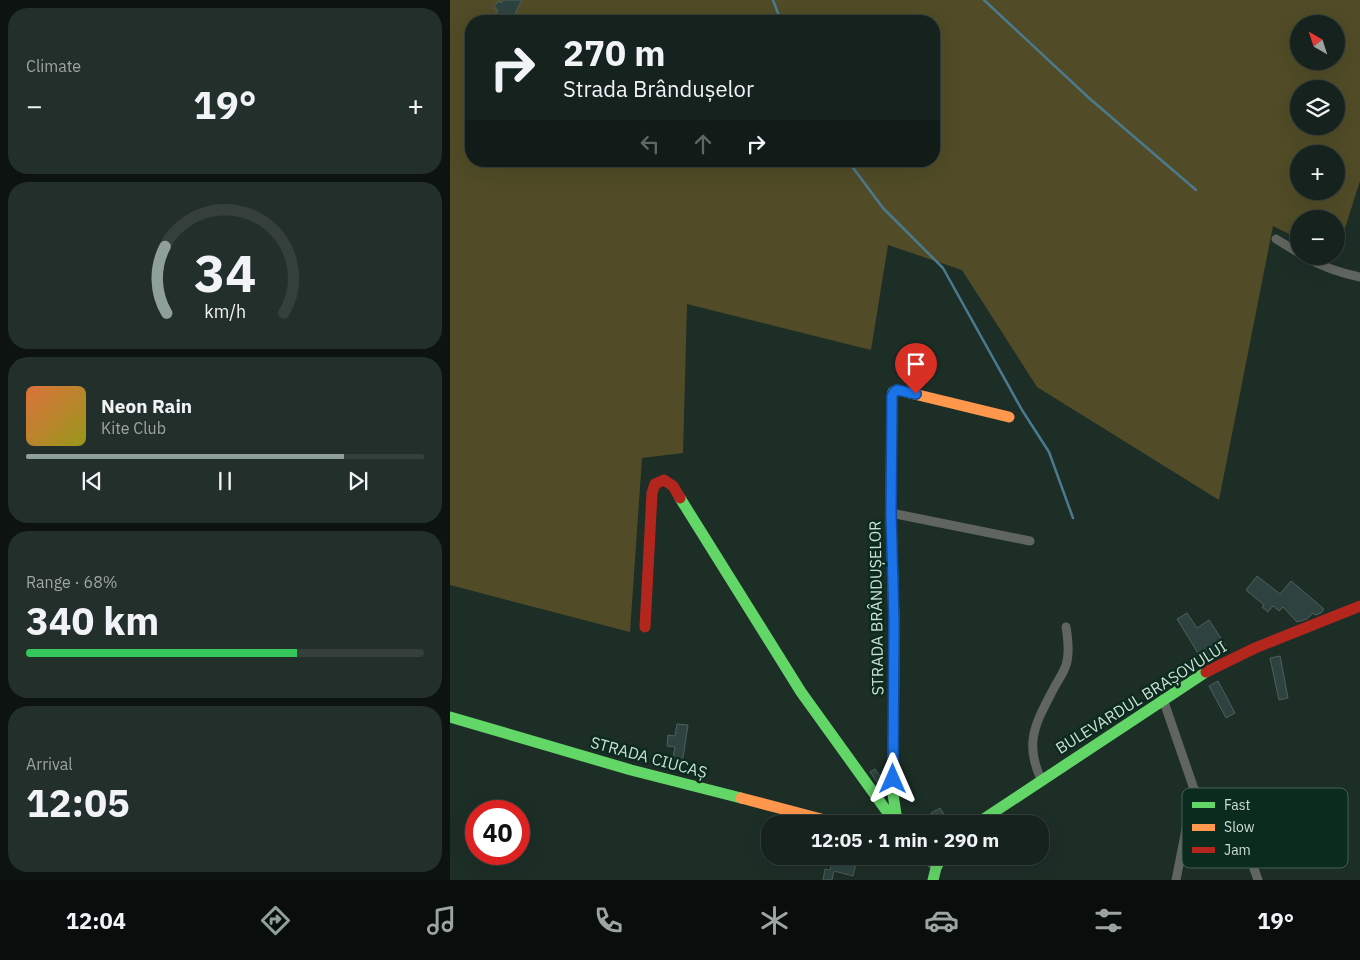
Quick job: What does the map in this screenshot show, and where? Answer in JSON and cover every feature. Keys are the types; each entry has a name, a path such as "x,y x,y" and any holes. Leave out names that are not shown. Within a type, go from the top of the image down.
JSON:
{"street":[{"path":"1276,240 1290,248"},
{"path":"1318,265 1344,274 1360,277"},
{"name":"STRADA BRÂNDUȘELOR","path":"896,815 893,794 892,396 897,390 1009,417"},
{"name":"STRADA BRÂNDUȘELOR","path":"644,627 653,488 655,484 664,480 674,486 801,692 891,815"},
{"path":"891,513 1030,541"},
{"name":"BULEVARDUL BRAȘOVULUI","path":"989,815 1203,673 1238,656 1360,606"},
{"path":"1041,779 1036,768 1032,741 1035,729 1066,665 1068,645 1066,627"},
{"path":"1163,699 1194,788"},
{"name":"STRADA CIUCAȘ","path":"450,717 631,770 805,815"},
{"path":"1176,880 1182,850"},
{"path":"933,865 936,868"},
{"path":"933,880 938,865"},
{"path":"1254,868 1258,880"}],"shaded area":[{"path":"450,0 1360,0 1360,181 1345,228 1345,210 1290,210 1290,234 1273,226 1219,500 1037,387 962,270 888,245 871,350 687,304 683,453 642,458 630,632 450,585"}],"building":[{"path":"503,0 522,0 514,15 496,14 498,10 494,8 498,1 501,3"},
{"path":"1257,576 1280,594 1291,581 1324,609 1321,613 1315,615 1313,613 1307,619 1297,622 1283,607 1279,611 1273,606 1268,612 1262,607 1264,605 1246,590"},
{"path":"1187,613 1197,628 1209,620 1226,646 1224,647 1226,651 1204,663 1177,619"},
{"path":"1280,656 1288,698 1279,700 1270,658"},
{"path":"1218,681 1235,713 1226,718 1209,686"},
{"path":"677,724 688,725 682,764 672,762 675,747 667,746 668,735 675,736"},
{"path":"875,769 885,783 885,794 870,772"},
{"path":"940,808 944,815 932,815 931,813"},
{"path":"831,865 856,865 853,876 834,871 832,880 823,880 825,869 830,870"}],"waterway":[{"path":"773,0 779,15"},
{"path":"984,0 1089,98 1196,190"},
{"path":"852,167 883,208 943,268 1022,410 1049,452 1073,518"}],"traffic: fast":[{"path":"896,815 893,794 892,396 893,392 897,390 910,393"},
{"path":"680,498 801,692 890,815"},
{"path":"990,815 1206,672"},
{"path":"450,717 631,770 741,798"},
{"path":"933,880 938,865"}],"traffic: slow":[{"path":"910,393 1009,417"},
{"path":"741,798 806,815"}],"traffic: jam":[{"path":"645,627 652,493 655,484 664,480 673,486 680,498"},
{"path":"1206,672 1255,648 1360,606"}],"route":[{"path":"893,779 892,396 897,390 916,394"}]}
